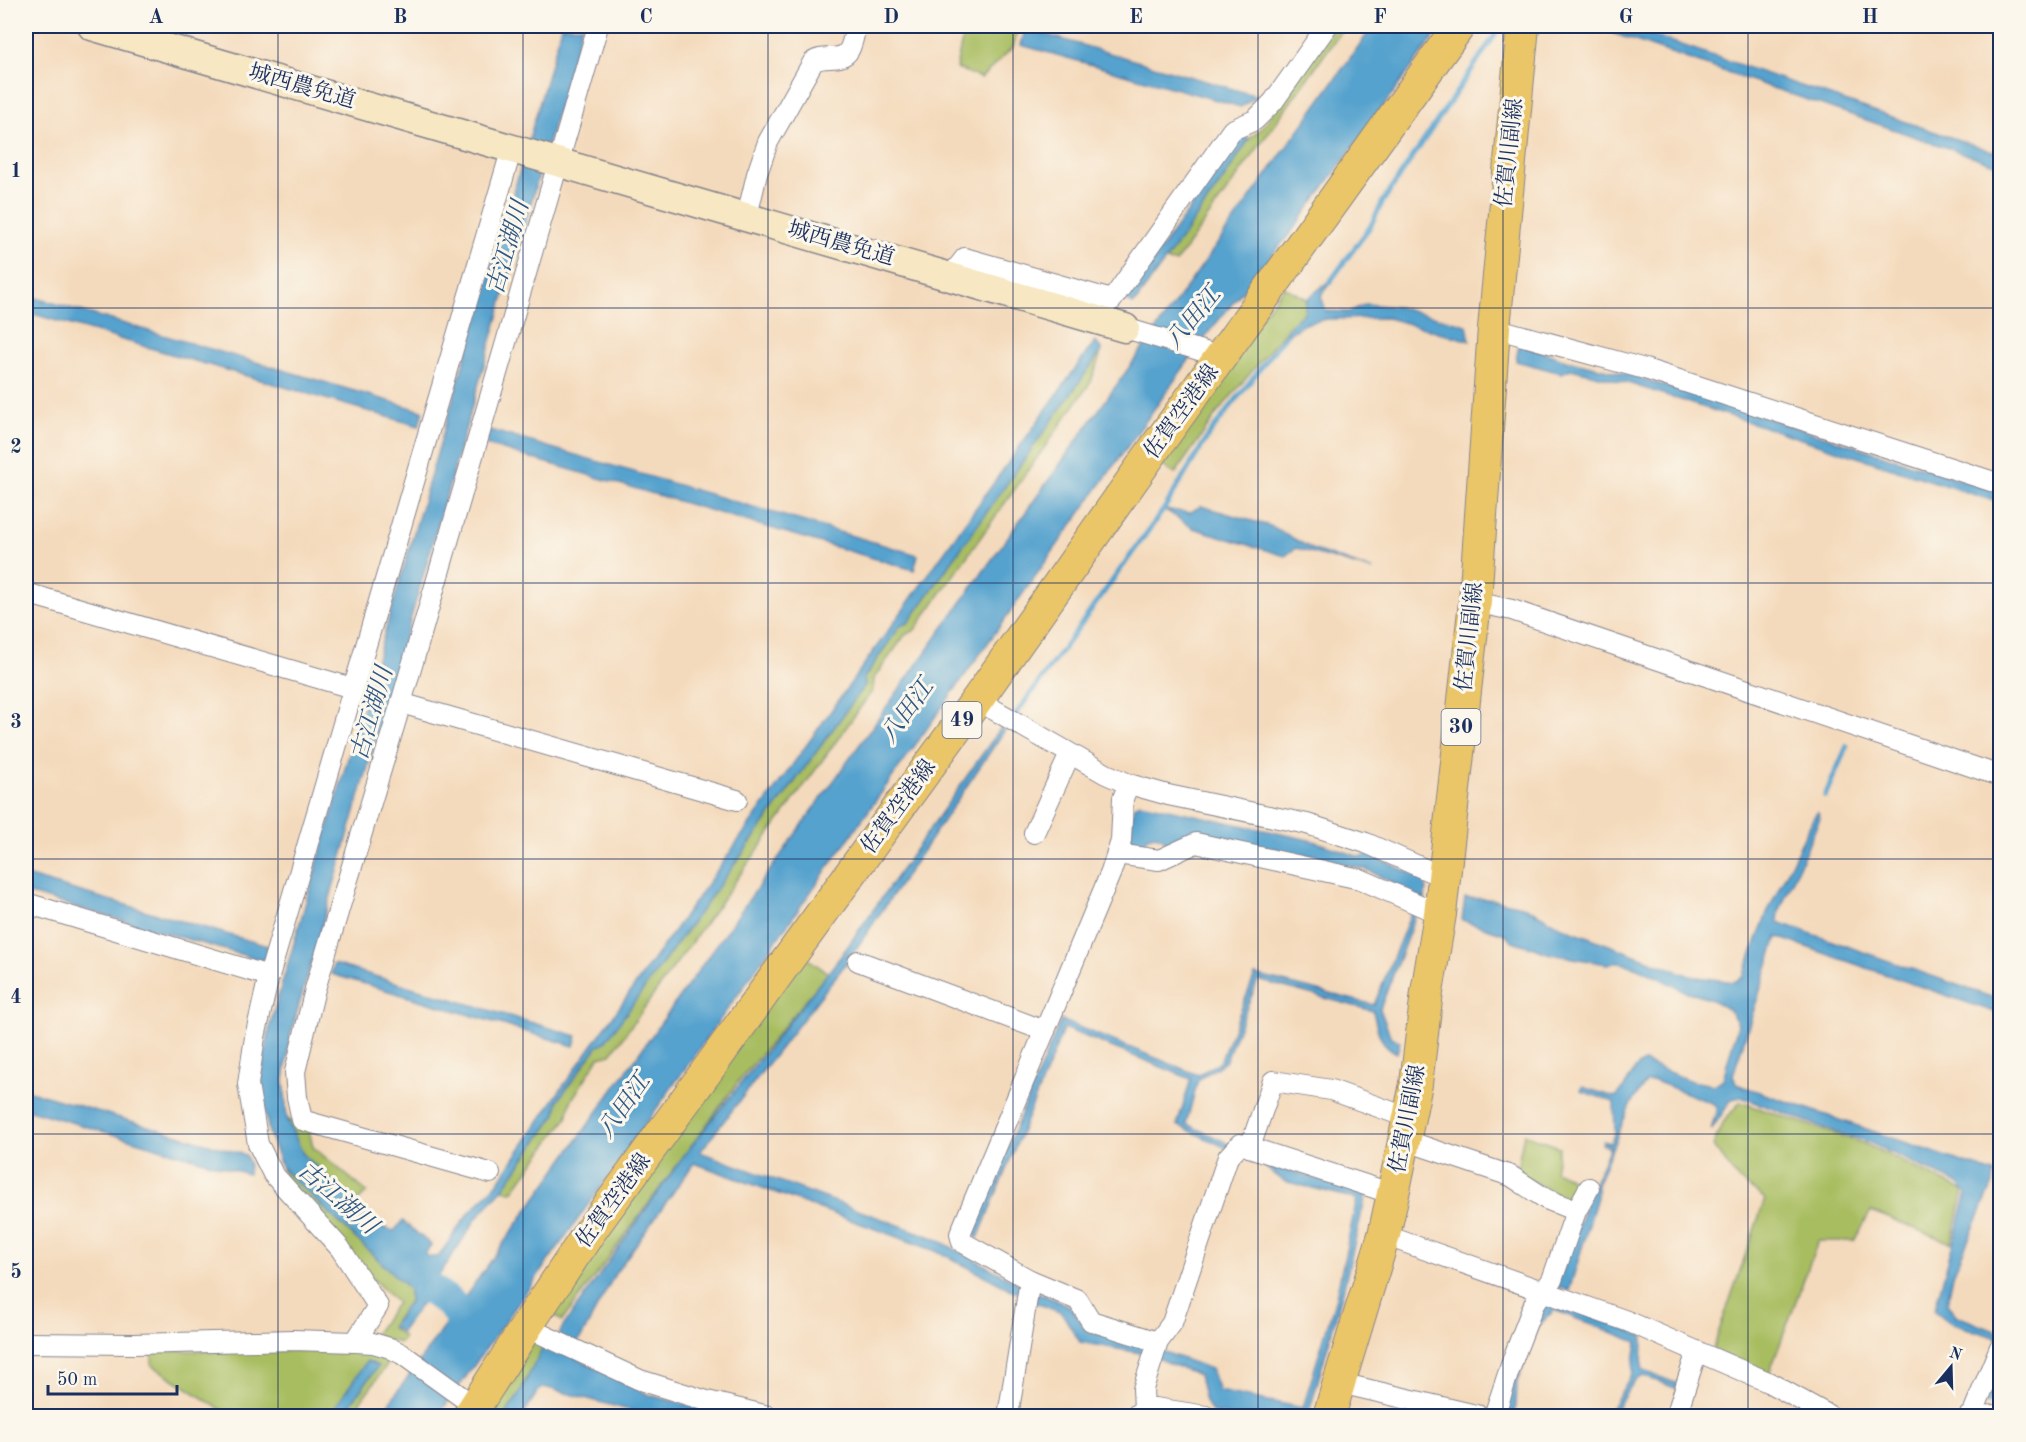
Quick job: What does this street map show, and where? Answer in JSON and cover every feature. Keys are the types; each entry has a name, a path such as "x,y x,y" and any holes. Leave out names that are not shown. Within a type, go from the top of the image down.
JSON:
{"main road":[{"name":"佐賀空港線","path":"470,1407 539,1332 591,1230 977,700 1459,26"},
{"name":"佐賀川副線","path":"1329,1416 1384,1235 1416,1084 1427,993 1440,914 1475,602 1494,328 1523,26"}],"street":[{"name":"城西農免道","path":"92,26 1125,328"},
{"path":"490,1173 302,1120 295,1072 315,989 401,703 598,26"},
{"path":"747,216 768,141 813,62 819,57 844,56 849,50 856,26"},
{"path":"951,276 965,258 1112,300 1232,130 1256,120 1273,102 1327,26"},
{"path":"355,1342 378,1306 340,1248 273,1174 258,1144 248,1084 255,1036 269,976 512,148"},
{"path":"1125,328 1222,357"},
{"path":"1494,328 1646,369 2001,484"},
{"path":"26,593 352,688"},
{"path":"1475,602 1523,614 2001,776"},
{"path":"977,700 1106,774 1129,784 1168,795 1307,824 1366,843 1445,878"},
{"path":"401,703 737,800"},
{"path":"1034,833 1070,754"},
{"path":"1129,784 1122,798 1121,841 1117,854 960,1234 962,1242 1030,1280 1078,1300 1091,1321 1158,1342"},
{"path":"1117,854 1159,860 1196,843 1360,879 1440,914"},
{"path":"26,903 269,976"},
{"path":"858,961 1045,1031"},
{"path":"1250,1147 1273,1081 1331,1090 1406,1129 1511,1176 1546,1199 1576,1211"},
{"path":"1206,1416 1155,1408 1139,1413 1143,1389 1158,1342 1172,1323 1228,1157 1240,1144 1393,1194"},
{"path":"1494,1416 1534,1304 1552,1280 1576,1211 1589,1188"},
{"path":"1384,1235 1627,1321 1768,1382 1830,1416"},
{"path":"1008,1416 1030,1280"},
{"path":"539,1332 640,1380 707,1401 768,1416"},
{"path":"26,1343 134,1344 293,1340 373,1343 390,1348 409,1359 470,1407"},
{"path":"2001,1347 1971,1416 2001,1415"},
{"path":"1676,1416 1697,1351"},
{"path":"1340,1383 1480,1416"}],"green space":[{"path":"965,26 1019,26 1013,47 981,78 956,68"},
{"path":"1335,26 1345,26 1176,262 1165,261 1249,139 1262,128"},
{"path":"1284,287 1307,299 1304,313 1287,329 1218,412 1175,474 1152,459"},
{"path":"1102,350 1091,382 914,631 905,635 874,678 873,690 611,1054 599,1057 571,1101 567,1118 512,1192 502,1190 556,1114 558,1100 597,1047 606,1041 865,685 864,678 900,625 908,623"},
{"path":"801,954 828,973 738,1082 562,1321 548,1311"},
{"path":"1740,1102 1865,1144 1964,1191 1951,1243 1871,1211 1854,1241 1818,1241 1769,1374 1712,1351 1765,1199 1738,1179 1713,1146 1722,1124"},
{"path":"287,1119 309,1130 313,1147 367,1192 356,1203 303,1154"},
{"path":"1524,1134 1559,1147 1555,1171 1584,1185 1576,1204 1516,1173"},
{"path":"282,1168 409,1289 409,1301 391,1327 404,1337 400,1343 373,1336 397,1303 354,1260 283,1175"},
{"path":"531,1343 555,1343 527,1377 517,1398 504,1416 489,1416 503,1399"},
{"path":"357,1350 383,1354 389,1362 350,1416 342,1416 378,1366 367,1361 329,1416 230,1416 152,1365 152,1351"}],"water":[{"path":"562,26 582,26 291,1033 284,1080 287,1119 303,1154 381,1227 394,1231 403,1221 431,1245 425,1254 430,1257 438,1257 468,1214 497,1184 556,1096 1095,341 1102,350 908,623 900,626 864,678 865,685 606,1041 597,1047 558,1100 556,1114 502,1190 478,1216 438,1277 459,1292 443,1315 423,1301 401,1332 392,1326 409,1302 409,1289 282,1168 269,1133 261,1088 263,1061 270,1025"},
{"path":"1026,26 1038,26 1037,32 1257,96 1241,107 1021,45"},
{"name":"八田江","path":"1373,26 1442,26 1292,231 1209,332 438,1416 380,1416"},
{"path":"1592,26 1626,26 2000,154 2000,166"},
{"path":"1242,136 1249,139 1227,174 1134,304 1124,300"},
{"path":"1333,278 1321,296 1326,311 1349,312 1366,304 1398,307 1467,325 1470,341 1388,318 1326,319 1304,324 1282,338 1287,328 1304,313 1307,299"},
{"path":"26,295 423,411 419,426 26,312"},
{"path":"1519,344 1566,360 1634,376 2000,492 2000,503 1631,384 1571,369 1561,373 1516,361"},
{"path":"490,430 918,555 914,570 486,445"},
{"path":"1201,506 1273,527 1312,549 1372,570 1296,548 1285,556 1193,528 1164,509 1189,513"},
{"path":"1002,726 1005,730 847,962 700,1152 934,1238 1020,1284 1017,1293 941,1253 694,1163 615,1274 570,1355 649,1395 731,1416 651,1416 544,1387 539,1390 522,1416 504,1416 517,1398 542,1349 556,1343 562,1328 685,1154 841,956"},
{"path":"1140,803 1314,841 1360,857 1368,854 1426,883 1425,900 1368,870 1197,831 1178,839 1169,847 1163,838 1155,835 1148,837 1141,850 1129,846 1133,807"},
{"path":"1818,812 1820,818 1779,912 1778,922 2000,1000 2000,1014 1777,937 1733,1075 1736,1084 1994,1173 1993,1184 1953,1275 1947,1304 1957,1316 2000,1333 1998,1338 1953,1324 1934,1311 1967,1193 1959,1184 1866,1141 1741,1097 1732,1099 1711,1130 1717,1108 1714,1104 1655,1081 1646,1082 1630,1105 1597,1185 1597,1197 1569,1291 1556,1286 1593,1185 1610,1147 1602,1144 1603,1141 1610,1143 1615,1133 1614,1102 1581,1091 1582,1087 1615,1097 1639,1065 1644,1062 1691,1081 1714,1085 1723,1079 1738,1024 1729,1011 1717,1003 1685,991 1636,967 1551,954 1510,940 1505,934 1462,920 1465,898 1491,899 1526,907 1562,927 1690,976 1734,982 1743,977 1767,913"},
{"path":"26,876 268,946 264,961 26,893"},
{"path":"1412,911 1416,914 1380,1009 1391,1038 1400,1041 1397,1053 1382,1041 1373,1011 1258,980 1225,1062 1198,1080 1186,1124 1230,1144 1227,1148 1177,1125 1191,1079 1064,1028 978,1238 971,1234 1061,1020 1198,1075 1220,1062 1255,975 1374,1005"},
{"path":"334,964 577,1036 574,1046 331,974"},
{"path":"26,1090 246,1155 249,1164 248,1174 26,1109"},
{"path":"1239,1154 1366,1195 1341,1299 1308,1416 1233,1416 1213,1413 1205,1402 1199,1375 1146,1354 1080,1342 1062,1313 1034,1302 1037,1292 1070,1306 1088,1332 1137,1342 1211,1369 1219,1391 1303,1408 1336,1297 1357,1199 1284,1181 1258,1162"},
{"path":"1552,1301 1643,1336 1642,1370 1680,1385 1678,1389 1643,1376 1635,1380 1612,1415 1596,1416 1610,1411 1632,1374 1637,1342 1554,1310 1537,1328 1517,1382 1516,1406 1513,1416 1503,1416 1530,1335 1544,1307"},
{"path":"367,1361 378,1366 342,1416 329,1416"}],"waterway":[{"path":"1329,283 1370,227 1383,201 1495,35"},
{"path":"1016,714 1164,509 1208,436 1286,335"},
{"path":"1825,796 1847,746"},
{"name":"古江湖川","path":"418,1275 426,1286 481,1328"},
{"path":"1988,1402 2000,1375"}]}
